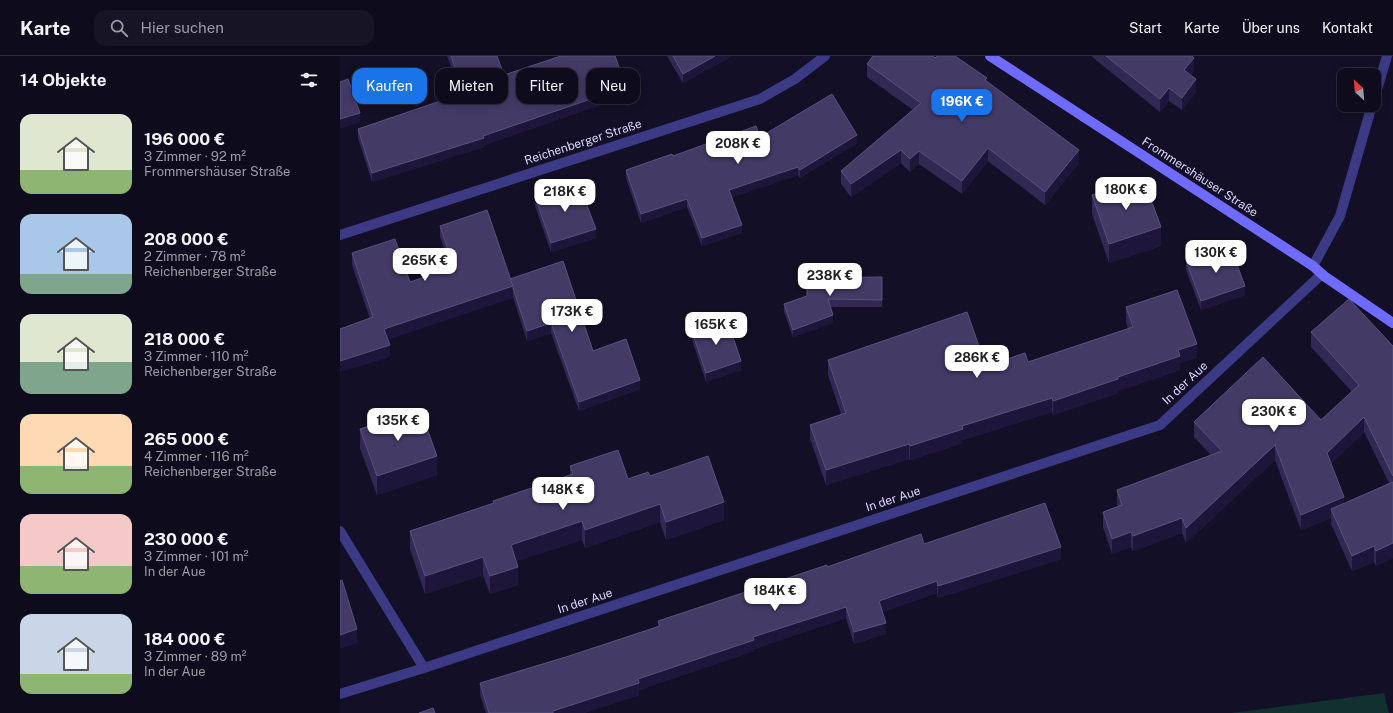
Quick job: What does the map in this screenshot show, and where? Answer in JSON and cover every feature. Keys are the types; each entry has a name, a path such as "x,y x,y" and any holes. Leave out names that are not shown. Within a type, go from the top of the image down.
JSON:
{"main road":[{"name":"Frommershäuser Straße","path":"990,56 1313,266 1322,274 1393,323"}],"street":[{"name":"Reichenberger Straße","path":"340,235 760,99 795,79 825,56"},
{"path":"1381,76 1387,56"},
{"path":"1313,266 1340,216 1370,112"},
{"name":"In der Aue","path":"340,694 424,668 1160,425 1322,274"},
{"path":"340,531 424,668"}],"green space":[{"path":"1384,693 1389,713 1231,713"}],"building":[{"path":"451,56 497,56 501,68 455,68"},
{"path":"561,56 615,56 619,68 586,68 586,101 578,103 578,68 525,68"},
{"path":"673,56 715,56 683,74"},
{"path":"873,56 933,56 935,58 937,56 955,56 987,78 985,80 1079,150 1045,192 988,148 962,181 919,151 910,159 901,150 851,184 841,171 921,103 867,64"},
{"path":"1106,56 1192,56 1194,58 1184,70 1196,79 1182,98 1169,88 1160,99"},
{"path":"516,71 516,104 576,104 483,136 484,138 372,173 358,129 435,103 508,104 508,74"},
{"path":"348,79 352,90 352,104 357,104 360,113 340,119 340,82"},
{"path":"832,94 857,135 800,170 798,167 729,190 742,225 702,238 687,199 641,214 626,170 672,154 673,156 756,126 760,137"},
{"path":"1143,178 1161,227 1109,244 1092,195"},
{"path":"578,182 596,229 551,243 535,197"},
{"path":"487,210 513,286 384,329 390,345 340,361 340,329 373,317 352,253 395,239 410,282 454,267 440,226"},
{"path":"1230,246 1245,286 1201,301 1186,261"},
{"path":"563,261 593,351 626,339 640,380 579,402 551,323 527,331 510,279"},
{"path":"882,277 882,300 828,299 833,315 793,330 784,304 807,296 807,278"},
{"path":"1177,290 1197,344 1178,350 1180,356 1053,401 1052,398 962,426 963,429 910,446 909,444 826,470 810,425 846,413 828,360 967,312 986,366 1025,353 1028,362 1133,327 1126,307"},
{"path":"1349,299 1393,346 1393,476 1364,417 1327,453 1344,497 1301,515 1275,445 1186,528 1182,518 1133,536 1131,532 1112,539 1103,512 1122,505 1117,490 1222,451 1194,422 1263,357 1321,420 1359,385 1311,332"},
{"path":"727,319 741,361 706,373 692,331"},
{"path":"420,409 437,456 377,476 360,429"},
{"path":"618,450 628,479 648,472 650,476 708,456 724,502 666,522 660,504 585,530 582,521 511,545 518,567 490,576 483,557 425,576 410,531 494,503 493,501 573,474 570,466"},
{"path":"1393,482 1393,543 1376,551 1374,546 1352,556 1331,509"},
{"path":"1045,503 1061,547 938,586 937,581 879,601 886,623 854,632 846,607 753,637 754,640 638,679 639,683 553,711 553,713 489,713 480,683 660,626 658,621 827,565 827,567 921,534 924,544"},
{"path":"342,580 357,629 340,635 340,581"},
{"path":"433,708 435,713 419,713"}]}
